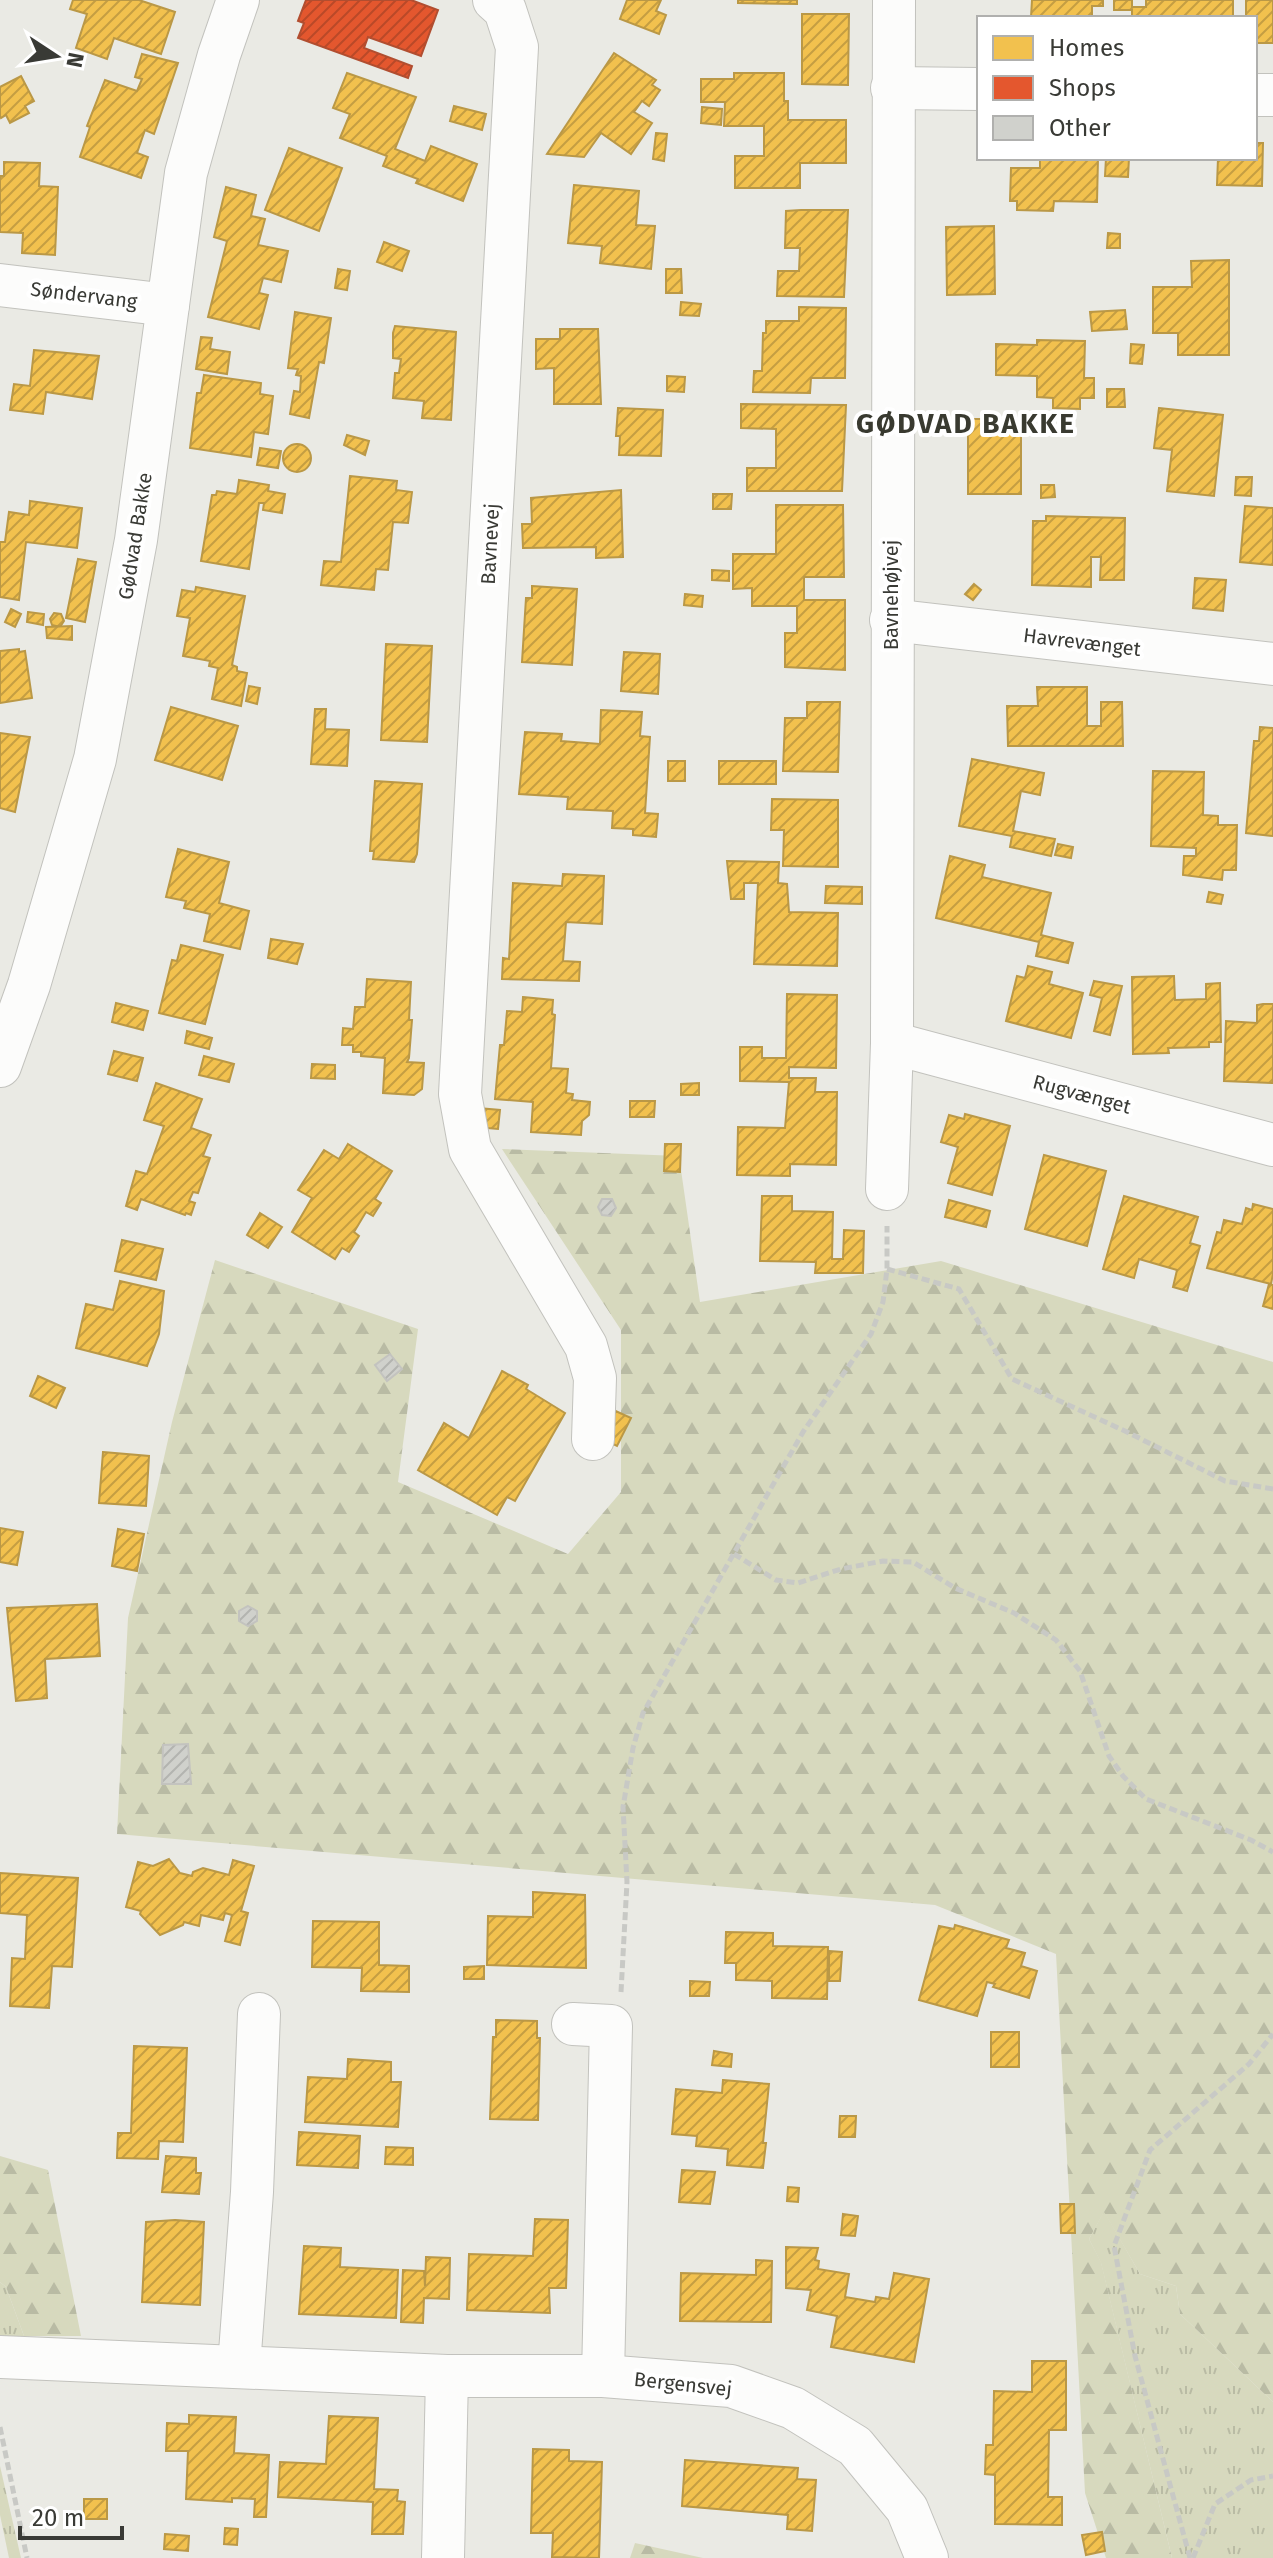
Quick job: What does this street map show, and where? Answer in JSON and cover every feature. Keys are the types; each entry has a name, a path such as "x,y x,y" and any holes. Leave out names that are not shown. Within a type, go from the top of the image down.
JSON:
{"street":[{"name":"Gødvad Bakke","path":"0,1066 29,985 95,759 136,540 186,173 238,0"},
{"name":"Bavnevej","path":"494,0 505,10 517,47 460,1094 470,1149 586,1346 595,1378 593,1439"},
{"name":"Bavnehøjvej","path":"887,1189 892,1043 894,0"},
{"path":"892,88 977,89"},
{"name":"Søndervang","path":"0,285 168,305"},
{"name":"Havrevænget","path":"891,620 1273,664"},
{"name":"Rugvænget","path":"892,1043 1273,1145"},
{"path":"239,2366 252,2192 259,2014"},
{"path":"592,2025 603,2376"},
{"name":"Bergensvej","path":"0,2357 447,2376 603,2376 731,2386 793,2408 855,2446 907,2509 927,2558"},
{"path":"443,2558 447,2376"}],"path":[{"path":"592,2025 620,2003 627,1882 623,1807 633,1748 643,1713 803,1432 871,1334 883,1302 887,1269 887,1189"},
{"path":"887,1269 959,1289 1012,1379 1225,1481 1273,1489"},
{"path":"734,1554 776,1580 798,1583 841,1569 883,1561 913,1562 955,1588 1014,1613 1056,1640 1080,1671 1109,1756 1123,1776 1146,1799 1239,1835 1273,1852"},
{"path":"1192,2558 1135,2356 1114,2246 1150,2150 1249,2064 1273,2034"},
{"path":"0,2427 27,2558"},
{"path":"1192,2558 1215,2504 1251,2480 1273,2476"}],"green space":[{"path":"502,1149 679,1156 700,1302 941,1261 1273,1362 1273,2402 1180,2314 1176,2286 1140,2274 1104,2212 1089,2239 1101,2262 1172,2558 1106,2558 1085,2493 1056,1954 935,1905 117,1834 128,1618 172,1422 215,1260 418,1329 398,1482 568,1554 621,1492 621,1330"},
{"path":"0,2156 48,2170 81,2336 24,2336 6,2287 0,2282"},
{"path":"1104,2211 1140,2274 1176,2286 1180,2314 1273,2402 1273,2558 1172,2558 1101,2263 1089,2239"},
{"path":"0,2282 6,2287 24,2336 0,2337"},
{"path":"0,2466 21,2558 9,2558 0,2515"},
{"path":"635,2543 703,2558 630,2558"}],"building: Homes":[{"path":"73,0 139,0 175,12 161,54 114,38 107,59 76,48 87,14 70,9"},
{"path":"627,0 661,0 656,11 666,15 659,34 620,19"},
{"path":"738,0 797,0 797,4 738,3"},
{"path":"1032,0 1103,0 1103,6 1092,6 1092,16 1031,16"},
{"path":"1114,0 1132,0 1132,7 1146,7 1146,0 1233,0 1233,16 1132,16 1132,10 1114,10"},
{"path":"1246,0 1273,0 1273,43 1257,43 1257,16 1246,16"},
{"path":"802,14 849,14 848,85 802,84"},
{"path":"614,53 656,80 652,85 660,90 649,106 642,101 634,112 652,123 631,154 601,133 584,157 547,154"},
{"path":"142,54 178,63 154,134 145,130 137,153 148,157 141,178 80,157 90,127 87,126 105,80 137,91 142,79 135,77"},
{"path":"347,73 416,97 395,149 425,161 431,146 477,164 463,201 383,166 387,156 340,138 350,114 333,108"},
{"path":"734,73 784,73 788,120 846,120 846,163 800,163 800,188 735,188 735,156 764,156 764,126 724,126 725,102 701,102 701,79 734,79"},
{"path":"21,76 34,101 25,106 29,113 10,123 6,115 0,116 0,87"},
{"path":"454,106 486,114 482,130 450,121"},
{"path":"702,107 722,109 721,125 701,123"},
{"path":"656,133 667,134 664,161 653,159"},
{"path":"1257,143 1263,143 1262,186 1217,185 1218,160 1257,160"},
{"path":"289,148 342,168 319,231 265,210"},
{"path":"1040,160 1098,160 1097,202 1054,201 1053,211 1017,210 1017,201 1010,201 1011,168 1040,168"},
{"path":"1106,160 1129,160 1128,177 1105,176"},
{"path":"4,162 40,163 39,186 58,187 55,255 22,253 23,233 0,232 0,176 4,176"},
{"path":"574,185 639,191 636,225 655,226 651,269 600,263 602,246 568,243"},
{"path":"226,187 256,195 251,216 265,219 258,245 288,251 281,282 263,278 259,293 268,295 259,329 208,317 227,241 214,237"},
{"path":"848,210 844,297 777,296 778,271 799,271 800,248 785,248 786,211"},
{"path":"994,226 995,294 947,295 946,227"},
{"path":"1108,233 1120,234 1120,248 1107,248"},
{"path":"384,242 409,251 402,271 377,262"},
{"path":"1229,260 1229,355 1178,355 1178,333 1153,333 1153,287 1192,287 1191,261"},
{"path":"338,269 350,271 347,290 335,288"},
{"path":"666,269 681,269 682,293 666,293"},
{"path":"681,302 701,304 699,316 680,315"},
{"path":"799,307 846,308 845,378 811,378 810,393 753,392 754,371 762,371 766,321 799,321"},
{"path":"1125,310 1127,329 1092,331 1090,312"},
{"path":"295,312 331,318 324,363 319,362 309,418 290,414 294,391 300,392 301,376 296,375 298,369 288,368"},
{"path":"395,326 456,332 451,420 422,418 424,401 393,398 395,373 399,373 401,359 393,358"},
{"path":"560,329 598,329 601,404 554,404 554,368 536,369 536,339 560,339"},
{"path":"201,337 212,338 210,349 230,352 227,374 196,369"},
{"path":"1037,340 1085,341 1084,378 1094,378 1094,398 1080,398 1080,409 1053,408 1053,398 1037,397 1037,376 996,375 996,344 1037,345"},
{"path":"1131,344 1144,345 1142,364 1130,363"},
{"path":"34,350 99,356 92,399 46,392 43,414 10,410 14,384 30,386"},
{"path":"204,375 261,383 260,394 273,396 268,434 254,432 251,457 190,448 197,393 201,393"},
{"path":"667,376 685,377 684,392 667,391"},
{"path":"1107,389 1124,389 1125,407 1107,407"},
{"path":"741,404 846,405 842,491 747,491 747,468 776,468 776,429 741,428"},
{"path":"618,408 663,410 661,456 619,455 620,436 616,436"},
{"path":"1159,408 1223,415 1214,496 1167,491 1172,450 1154,448"},
{"path":"968,419 1021,419 1021,494 968,494"},
{"path":"347,435 369,441 365,455 344,445"},
{"path":"297,444 307,448 311,458 307,468 297,472 287,468 283,458 287,448"},
{"path":"260,448 281,451 278,468 257,465"},
{"path":"350,476 397,481 396,490 412,492 408,523 393,522 388,570 376,569 374,590 321,585 324,561 341,562"},
{"path":"1236,477 1252,477 1251,496 1235,495"},
{"path":"239,480 269,485 268,491 285,494 282,513 263,510 264,503 259,503 249,569 201,561 212,495 216,495 217,491 237,494"},
{"path":"1041,485 1054,485 1055,497 1041,498"},
{"path":"621,490 623,557 596,558 596,547 523,548 522,524 532,524 531,498"},
{"path":"713,494 732,494 731,509 713,509"},
{"path":"30,501 82,508 77,548 26,542 19,600 0,597 0,542 5,542 9,512 29,515"},
{"path":"776,505 843,505 844,577 804,577 804,600 845,600 845,670 785,667 785,633 797,633 797,606 752,606 752,588 733,589 733,554 776,554"},
{"path":"1245,506 1273,508 1273,565 1240,562"},
{"path":"1046,516 1125,518 1124,580 1100,580 1101,557 1091,557 1091,587 1032,585 1033,521 1046,521"},
{"path":"78,559 96,562 85,622 66,618"},
{"path":"712,570 729,571 729,581 712,580"},
{"path":"1195,578 1226,580 1223,611 1193,608"},
{"path":"974,584 981,590 973,600 965,594"},
{"path":"532,586 577,589 572,665 522,662 526,598 532,598"},
{"path":"196,587 245,596 232,665 237,667 237,671 247,673 241,706 212,699 218,668 209,666 210,661 183,656 190,618 177,616 182,590 195,592"},
{"path":"685,594 703,596 702,607 684,605"},
{"path":"11,609 21,614 15,627 5,622"},
{"path":"28,612 44,614 43,625 27,622"},
{"path":"54,613 61,614 64,621 60,627 52,625 50,619"},
{"path":"72,626 72,640 47,638 46,627"},
{"path":"386,644 432,646 427,742 381,740"},
{"path":"19,649 19,652 25,651 32,698 0,703 0,651"},
{"path":"624,652 660,654 658,694 621,691"},
{"path":"249,686 260,688 257,704 246,701"},
{"path":"1037,687 1087,687 1087,726 1101,726 1101,702 1122,702 1123,746 1008,746 1007,706 1038,706"},
{"path":"807,702 840,702 838,772 783,771 785,718 807,718"},
{"path":"171,707 238,726 222,780 155,760"},
{"path":"315,709 326,709 325,729 349,730 347,766 311,764"},
{"path":"601,710 642,712 640,736 650,737 645,813 658,814 656,837 633,835 633,829 612,828 613,811 567,809 568,797 519,794 525,732 562,734 561,741 600,744"},
{"path":"1260,727 1273,728 1273,836 1246,833 1254,741 1259,741"},
{"path":"0,733 30,737 15,812 0,808"},
{"path":"972,759 1044,773 1040,795 1021,791 1013,831 1055,839 1051,856 1010,847 1012,836 959,826"},
{"path":"668,761 685,761 685,781 668,781"},
{"path":"719,761 776,761 776,784 719,784"},
{"path":"1153,771 1204,772 1203,815 1218,816 1218,825 1237,825 1236,870 1223,870 1222,880 1183,875 1184,856 1196,856 1196,848 1151,846"},
{"path":"375,781 422,784 414,862 373,859 374,851 370,851"},
{"path":"772,799 838,800 838,867 783,866 784,830 771,830"},
{"path":"1058,844 1073,847 1071,858 1055,855"},
{"path":"178,849 229,862 219,903 249,911 240,949 204,941 210,914 184,908 186,901 166,897"},
{"path":"950,856 985,865 982,877 1051,893 1041,935 1073,943 1068,963 1036,956 1039,942 936,918"},
{"path":"727,861 779,862 778,883 787,884 789,912 838,913 837,966 754,964 758,883 744,883 744,899 731,899"},
{"path":"563,874 604,876 602,924 566,922 563,961 580,962 579,981 502,979 503,958 509,959 513,883 562,886"},
{"path":"826,886 862,887 862,904 825,903"},
{"path":"1209,892 1223,895 1221,904 1207,902"},
{"path":"271,939 303,944 297,964 268,958"},
{"path":"181,945 223,955 205,1024 159,1013 172,960 177,961"},
{"path":"1028,966 1052,972 1049,984 1083,993 1071,1038 1006,1021 1017,976 1025,978"},
{"path":"1174,976 1175,1000 1206,999 1206,984 1220,983 1221,1042 1209,1042 1209,1047 1168,1048 1169,1053 1133,1054 1132,977"},
{"path":"367,979 411,982 409,1020 412,1020 407,1062 424,1063 422,1089 414,1095 383,1093 385,1058 361,1056 361,1052 353,1052 353,1045 342,1045 343,1028 353,1029 355,1007 365,1007"},
{"path":"1094,981 1122,986 1110,1035 1094,1031 1102,998 1090,995"},
{"path":"787,994 837,995 836,1068 789,1067 789,1078 816,1078 815,1092 837,1092 836,1165 790,1164 790,1176 737,1175 738,1127 785,1128 789,1082 740,1081 740,1047 762,1047 762,1058 786,1058"},
{"path":"523,997 553,1000 552,1014 555,1015 551,1068 568,1069 566,1093 573,1094 572,1100 590,1102 589,1115 582,1121 581,1135 531,1132 533,1102 495,1099 507,1011 522,1012"},
{"path":"116,1003 148,1011 143,1030 112,1022"},
{"path":"1273,1004 1273,1083 1224,1081 1226,1021 1257,1023 1257,1005"},
{"path":"187,1031 212,1038 209,1049 185,1043"},
{"path":"114,1051 143,1058 137,1081 108,1074"},
{"path":"204,1056 234,1064 229,1082 199,1075"},
{"path":"312,1064 335,1065 335,1079 311,1078"},
{"path":"156,1083 202,1099 191,1128 211,1135 203,1156 210,1158 198,1193 193,1192 189,1201 195,1203 191,1215 141,1199 137,1210 126,1206 136,1171 147,1174 164,1126 144,1120"},
{"path":"699,1083 699,1095 681,1095 681,1084"},
{"path":"630,1101 655,1101 654,1117 630,1117"},
{"path":"478,1108 500,1110 498,1129 476,1127"},
{"path":"965,1114 1010,1126 992,1195 948,1183 958,1147 941,1142 949,1115 964,1119"},
{"path":"348,1144 392,1171 375,1199 381,1203 373,1216 366,1212 354,1232 359,1236 349,1252 342,1248 335,1259 292,1232 312,1198 298,1190 324,1150 339,1159"},
{"path":"665,1144 681,1144 680,1172 664,1171"},
{"path":"1044,1155 1106,1171 1087,1246 1025,1229"},
{"path":"762,1196 792,1196 792,1211 833,1212 832,1259 843,1259 844,1230 864,1231 863,1273 815,1273 816,1262 760,1261"},
{"path":"1124,1196 1198,1217 1190,1243 1200,1246 1187,1291 1173,1287 1177,1270 1139,1259 1134,1278 1103,1269"},
{"path":"949,1200 990,1211 986,1227 945,1217"},
{"path":"1253,1204 1273,1209 1271,1284 1207,1268 1217,1232 1221,1233 1224,1220 1242,1224 1246,1208 1252,1210"},
{"path":"260,1213 282,1227 268,1248 247,1235"},
{"path":"122,1240 163,1249 156,1280 115,1271"},
{"path":"120,1281 164,1291 159,1334 147,1366 76,1348 86,1304 113,1310"},
{"path":"1269,1284 1273,1285 1273,1309 1263,1306"},
{"path":"502,1371 528,1385 526,1389 565,1413 515,1501 507,1497 497,1515 418,1470 444,1423 469,1438"},
{"path":"38,1376 65,1388 56,1408 30,1396"},
{"path":"609,1408 631,1418 617,1446 595,1435"},
{"path":"103,1452 149,1456 146,1506 99,1503"},
{"path":"0,1528 23,1532 17,1565 0,1562"},
{"path":"118,1529 144,1534 137,1571 112,1566"},
{"path":"97,1604 100,1656 45,1659 47,1698 16,1701 7,1608"},
{"path":"169,1859 180,1873 192,1876 193,1872 203,1868 229,1875 233,1860 254,1866 241,1911 248,1913 240,1945 225,1941 232,1915 225,1913 223,1920 201,1915 199,1926 184,1922 160,1935 140,1914 141,1911 126,1907 138,1862 153,1866"},
{"path":"0,1873 78,1878 72,1967 52,1966 49,2008 10,2006 12,1958 25,1959 27,1915 0,1913"},
{"path":"533,1892 585,1895 586,1968 487,1965 488,1916 533,1917"},
{"path":"313,1921 379,1922 379,1965 409,1966 409,1992 361,1991 362,1968 312,1967"},
{"path":"955,1925 1009,1940 1006,1948 1025,1953 1021,1966 1037,1971 1029,1998 993,1987 995,1984 987,1982 977,2016 919,2000 939,1926 954,1929"},
{"path":"726,1932 773,1933 773,1946 828,1947 827,1999 772,1998 772,1981 736,1980 736,1963 725,1963"},
{"path":"829,1951 842,1952 840,1981 829,1981"},
{"path":"484,1966 484,1979 464,1979 464,1967"},
{"path":"690,1981 710,1982 709,1996 690,1996"},
{"path":"496,2020 537,2021 537,2038 540,2038 538,2120 490,2119"},
{"path":"991,2032 1019,2032 1019,2067 991,2067"},
{"path":"134,2046 187,2048 183,2142 159,2141 158,2159 117,2158 118,2133 131,2133"},
{"path":"714,2051 732,2054 731,2067 712,2065"},
{"path":"348,2059 391,2062 391,2082 401,2082 398,2127 305,2122 308,2077 347,2079"},
{"path":"723,2080 769,2084 763,2168 727,2165 728,2149 696,2146 697,2136 672,2134 676,2089 722,2093"},
{"path":"840,2116 856,2116 855,2137 839,2137"},
{"path":"299,2132 360,2136 358,2168 297,2165"},
{"path":"386,2147 413,2148 413,2165 385,2164"},
{"path":"166,2156 196,2158 196,2173 201,2173 199,2194 162,2192"},
{"path":"682,2170 715,2172 710,2204 679,2202"},
{"path":"788,2187 799,2188 798,2202 787,2201"},
{"path":"1060,2204 1074,2204 1075,2233 1061,2233"},
{"path":"843,2214 858,2216 855,2236 841,2235"},
{"path":"535,2219 568,2220 566,2288 549,2288 550,2313 467,2310 469,2254 533,2256"},
{"path":"146,2222 204,2222 200,2305 142,2302"},
{"path":"304,2246 341,2248 340,2267 398,2270 396,2318 299,2314"},
{"path":"786,2247 818,2248 815,2260 819,2261 818,2269 849,2274 845,2297 875,2302 876,2297 889,2299 894,2273 929,2279 914,2362 831,2347 837,2316 807,2310 811,2290 786,2288"},
{"path":"426,2257 450,2258 449,2299 424,2298 423,2323 401,2322 403,2270 424,2271 425,2286"},
{"path":"756,2260 772,2261 771,2322 680,2321 681,2273 756,2275"},
{"path":"1032,2361 1066,2361 1066,2430 1049,2430 1048,2497 1062,2497 1062,2525 995,2524 995,2475 985,2474 986,2445 993,2445 994,2391 1032,2392"},
{"path":"189,2415 236,2417 234,2453 269,2455 266,2517 254,2517 255,2499 232,2498 232,2502 186,2499 188,2451 166,2451 167,2423 189,2424"},
{"path":"329,2416 378,2418 374,2489 398,2490 397,2501 405,2502 403,2534 372,2534 373,2502 278,2497 280,2462 326,2464"},
{"path":"533,2449 569,2450 569,2461 602,2462 599,2558 552,2557 553,2533 531,2533"},
{"path":"685,2460 798,2468 797,2479 816,2480 812,2531 787,2529 788,2515 682,2506"},
{"path":"84,2499 107,2499 107,2519 84,2519"},
{"path":"225,2528 238,2529 237,2545 224,2544"},
{"path":"1102,2532 1105,2551 1086,2555 1082,2535"},
{"path":"165,2534 189,2536 188,2551 164,2549"}],"building: Shops":[{"path":"306,0 411,0 438,10 421,56 368,37 364,48 412,66 408,78 298,38 304,23 298,21"}],"building: Other":[{"path":"602,1199 612,1199 616,1208 611,1216 602,1215 598,1207"},
{"path":"390,1354 402,1369 387,1381 375,1365"},
{"path":"248,1606 257,1611 257,1621 248,1626 239,1621 239,1611"},
{"path":"188,1744 191,1784 162,1784 163,1745"}],"district":[{"name":"GØDVAD BAKKE","path":"966,423"}]}
